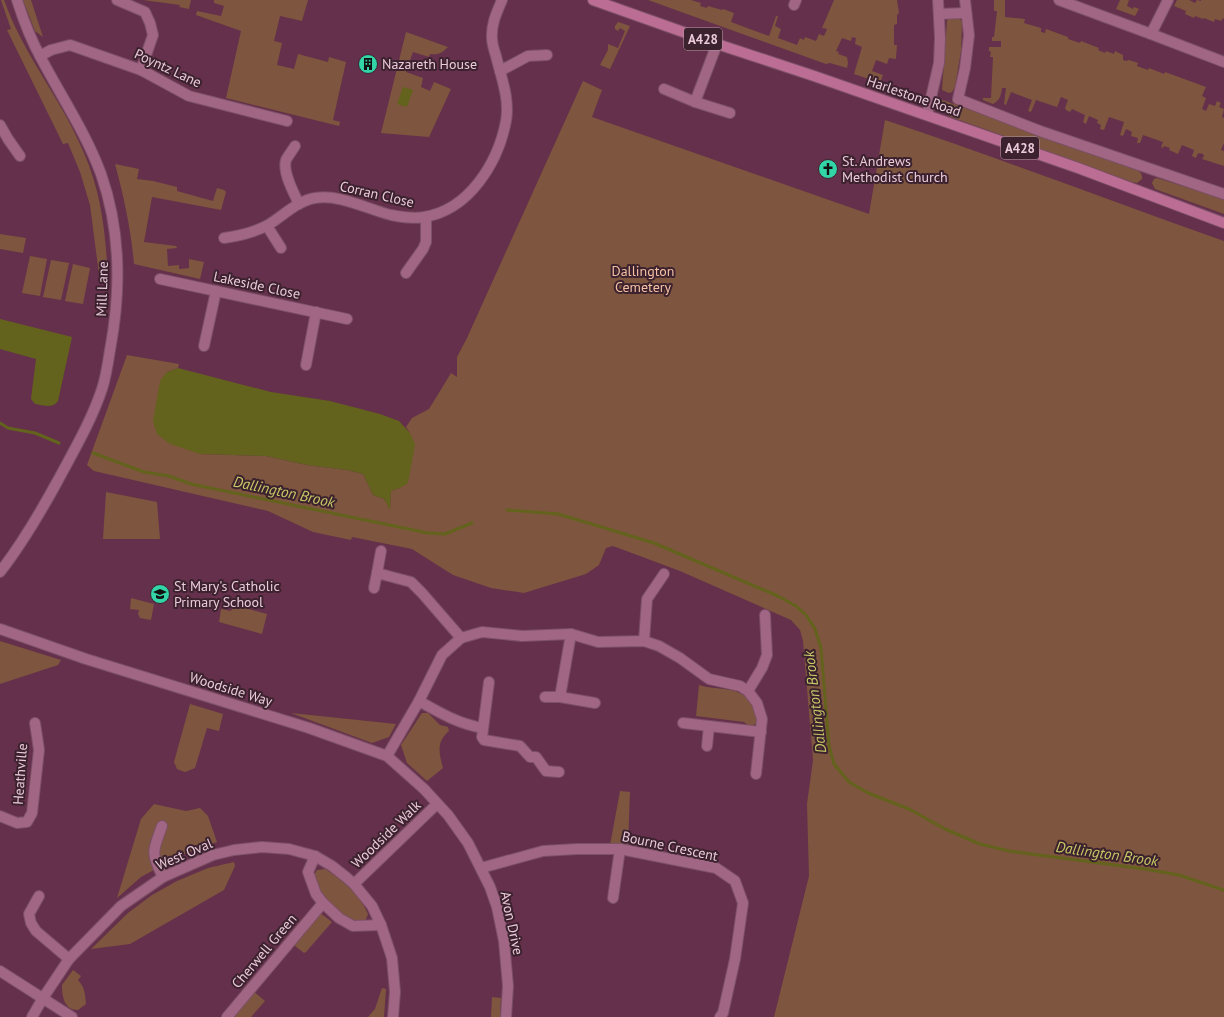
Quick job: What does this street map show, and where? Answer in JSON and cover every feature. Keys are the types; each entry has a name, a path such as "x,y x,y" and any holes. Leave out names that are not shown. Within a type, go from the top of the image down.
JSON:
{"main road":[{"name":"Harlestone Road","path":"592,0 1078,168 1224,223"}],"street":[{"name":"Mill Lane","path":"0,572 40,512 91,417 102,389 114,330 118,273 114,228 101,174 88,144 40,56 17,0"},
{"path":"117,0 145,12 150,23 153,35 142,70"},
{"name":"Corran Close","path":"224,238 238,236 267,226 299,204 313,198 334,198 392,215 413,218 426,217 449,209 467,196 486,172 493,158 506,121 506,92 492,39 493,23 502,0"},
{"path":"927,115 939,63 940,38 938,0"},
{"path":"939,14 965,13 965,0"},
{"path":"1059,0 1224,62"},
{"path":"1151,34 1168,0"},
{"name":"Harlestone Road","path":"965,13 969,34 965,68 958,99 1040,131 1224,194"},
{"path":"695,102 717,44"},
{"name":"Poyntz Lane","path":"40,56 51,50 70,45 142,70 189,96 287,121"},
{"path":"500,72 528,56 547,55"},
{"path":"664,89 695,102 730,112"},
{"path":"0,125 20,156"},
{"path":"295,146 286,161 287,175 291,188 299,204"},
{"name":"Corran Close","path":"406,273 423,249 426,242 426,217"},
{"path":"267,226 281,248"},
{"name":"Lakeside Close","path":"160,279 347,319"},
{"path":"204,346 216,291"},
{"path":"306,365 316,312"},
{"path":"374,588 381,551"},
{"path":"377,573 411,582 461,638"},
{"path":"644,641 647,599 664,574"},
{"path":"748,691 762,668 767,655 765,615"},
{"name":"Woodside Way","path":"0,629 86,659 309,728 387,756 424,789 437,804"},
{"path":"387,756 419,701 442,655 461,638 482,632 522,636 571,634 598,642 644,641 659,646 680,658 709,679 740,686 748,691 757,703 762,720 756,774"},
{"path":"560,698 571,634"},
{"path":"489,682 483,732 484,740 520,746 530,757 536,757 546,771 558,772"},
{"path":"545,697 595,703"},
{"path":"419,701 450,718 483,732"},
{"name":"Heathville","path":"0,816 16,823 27,822 32,813 39,750 34,723"},
{"path":"683,723 761,732"},
{"path":"707,746 709,726"},
{"name":"Avon Drive","path":"437,804 448,814 468,843 490,887 497,907 504,941 508,986 506,1017"},
{"name":"Woodside Walk","path":"354,884 437,804"},
{"path":"162,826 154,850 154,860 163,876"},
{"name":"West Oval","path":"32,1017 42,998 69,959 121,906 163,876 213,855 234,850 262,847 289,849 315,856 332,866 354,884 372,906 381,925 392,958 395,992 393,1017"},
{"name":"Bourne Crescent","path":"481,868 543,851 577,849 620,849 716,868 735,881 744,903 735,959 723,1013 720,1017"},
{"path":"613,898 620,849"},
{"path":"315,856 308,872 316,894 323,903 338,918 353,926 381,925"},
{"path":"39,896 29,914 31,923 36,931 69,959"},
{"name":"Cherwell Green","path":"227,1017 323,903"},
{"path":"0,971 72,1017"}],"green space":[{"path":"1,0 4,0 21,39 65,114 90,168 102,216 108,281 100,282 90,205 80,172 68,143 63,144 7,30 11,29"},
{"path":"23,0 31,0 43,37 35,31"},
{"path":"143,0 191,0 189,9 179,7 180,5"},
{"path":"214,0 308,0 302,21 280,16 274,41 282,43 277,65 294,69 298,54 328,62 329,57 346,62 333,120 340,122 339,126 226,98 241,31 196,15 197,11 221,16 224,6 214,3"},
{"path":"648,0 691,0 701,3 700,6 707,8 708,6 723,9 734,13 731,22 769,36 776,16 778,16 775,26 781,29 778,38 797,45 800,38 804,40 805,37 816,41 819,34 824,36 827,29 822,28 834,0 897,0 899,13 897,15 897,24 894,25 894,45 897,45 896,59 889,58 887,64 876,60 872,71 883,75 880,83 854,74 862,47 855,44 856,38 852,37 851,41 842,38 836,51 839,52 838,54 847,57 847,68 830,63 826,64"},
{"path":"994,0 1005,0 1005,17 1025,19 1024,23 1041,28 1041,32 1045,33 1046,29 1068,37 1068,39 1080,43 1081,41 1099,48 1098,50 1105,53 1106,51 1114,54 1115,51 1123,55 1123,60 1138,63 1137,66 1148,70 1149,68 1164,74 1165,72 1206,87 1202,96 1206,98 1202,109 1206,111 1209,104 1215,106 1217,101 1221,103 1219,107 1224,109 1222,117 1224,118 1224,143 1221,150 1224,151 1224,166 1202,159 1204,156 1203,154 1199,153 1196,158 1192,156 1194,150 1182,145 1178,154 1169,150 1170,148 1164,146 1163,148 1161,147 1163,142 1143,135 1140,143 1137,143 1138,138 1131,136 1132,132 1126,129 1123,136 1120,135 1124,122 1109,117 1104,130 1100,129 1101,125 1097,123 1098,120 1089,116 1086,124 1083,122 1085,115 1072,109 1070,112 1066,110 1065,108 1068,100 1061,97 1057,107 1036,100 1031,112 1028,111 1032,100 1011,92 1006,105 1004,104 1006,88 1002,88 1000,98 993,104 983,100 983,98 991,98 993,57 990,57 991,52 989,51 989,47 1001,47 1001,41 992,41 992,37 994,37 997,11 994,11"},
{"path":"1120,0 1129,0 1127,6 1133,9 1134,7 1139,9 1135,16 1116,9"},
{"path":"1177,0 1189,0 1195,3 1197,0 1224,0 1224,19 1223,18 1221,21 1215,19 1214,22 1195,16 1194,18 1185,14 1186,11 1174,6"},
{"path":"956,17 962,22 961,51 955,87 952,92 949,93 942,90 947,21 949,18"},
{"path":"618,22 630,26 610,69 600,65 608,50 608,44 618,48 625,31 620,28 618,31 615,29"},
{"path":"406,32 448,47 440,53 430,54 429,57 413,52 406,72 423,78 421,87 430,91 434,82 451,89 429,137 381,133"},
{"name":"Dallington Cemetery","path":"583,81 602,90 592,117 869,214 885,120 1013,164 1224,241 1224,1017 774,1017 809,876 807,804 813,760 803,641 800,630 791,620 680,571 613,546 606,548 599,565 586,574 524,593 491,588 453,575 412,549 352,537 351,540 313,532 268,511 94,471 87,465 127,355 179,364 178,368 167,372 200,454 266,456 307,465 347,470 363,474 373,495 384,499 390,509 391,491 400,488 410,433 406,427 412,418 429,409 451,373 457,377 457,357 467,338"},
{"path":"937,98 1132,167 1141,173 1142,179 1137,183 1132,182 951,117 941,109"},
{"path":"115,164 139,169 137,179 177,187 177,191 213,201 217,188 226,192 221,210 152,197 144,242 176,246 177,248 167,249 168,266 179,265 179,269 189,268 189,259 204,262 200,279 134,264 127,214"},
{"path":"1157,178 1224,199 1224,214 1155,189 1152,183 1154,179"},
{"path":"0,234 26,238 23,253 0,249"},
{"path":"30,256 47,259 40,296 22,293"},
{"path":"51,260 69,263 61,300 43,297"},
{"path":"73,264 90,268 83,304 65,301"},
{"path":"106,492 157,502 160,539 103,539"},
{"path":"131,598 154,604 151,620 140,618 138,614 139,610 130,609"},
{"path":"233,605 267,614 262,634 219,622 221,609 231,611"},
{"path":"0,641 61,660 58,665 0,684"},
{"path":"699,685 732,690 744,695 755,708 757,723 750,727 744,722 696,716"},
{"path":"190,704 223,714 219,731 207,728 195,768 185,772 177,769 174,762"},
{"path":"291,713 396,724 389,737 372,743"},
{"path":"422,713 428,713 440,725 448,727 449,731 442,739 440,744 440,757 443,768 427,781 407,763 401,745"},
{"path":"620,791 630,792 628,846 610,845"},
{"path":"154,804 186,811 200,808 208,816 217,842 181,855 141,877 117,898 141,819"},
{"path":"234,862 235,866 224,890 130,944 91,949 128,913 152,895 177,881 208,868"},
{"path":"325,869 345,883 360,900 368,914 363,922 353,922 343,916 322,897 313,877 317,870"},
{"path":"319,912 332,922 304,953 291,943"},
{"path":"73,970 81,976 78,980 83,988 86,1004 78,1010 70,1008 63,998 62,985"},
{"path":"382,988 386,989 384,1017 368,1017 375,1009"},
{"path":"252,990 265,1001 251,1017 230,1017"},
{"path":"492,997 501,998 500,1017 491,1017"}],"shaded area":[{"path":"403,87 413,90 407,107 397,104"},
{"path":"0,319 72,337 58,401 53,405 48,406 35,404 31,399 36,359 0,349"},
{"path":"178,368 271,392 330,401 380,414 399,421 410,433 415,445 408,483 391,491 390,510 384,499 373,495 363,474 347,470 307,465 266,456 200,454 170,444 157,434 153,421 160,381 167,372"}],"waterway":[{"name":"Dallington Brook","path":"0,423 8,428 35,433 59,443"},
{"name":"Dallington Brook","path":"93,453 144,472 169,476 191,484 428,533 445,534 472,523"},
{"name":"Dallington Brook","path":"507,510 558,514 654,543 778,596 796,606 806,615 815,629 821,648 829,746 834,764 849,782 868,793 909,809 945,829 980,844 1009,851 1179,875 1224,890"}],"place":[{"name":"Nazareth House","path":"368,64"},
{"name":"St. Andrews Methodist Church","path":"828,169"},
{"name":"St Mary's Catholic Primary School","path":"160,594"}]}
